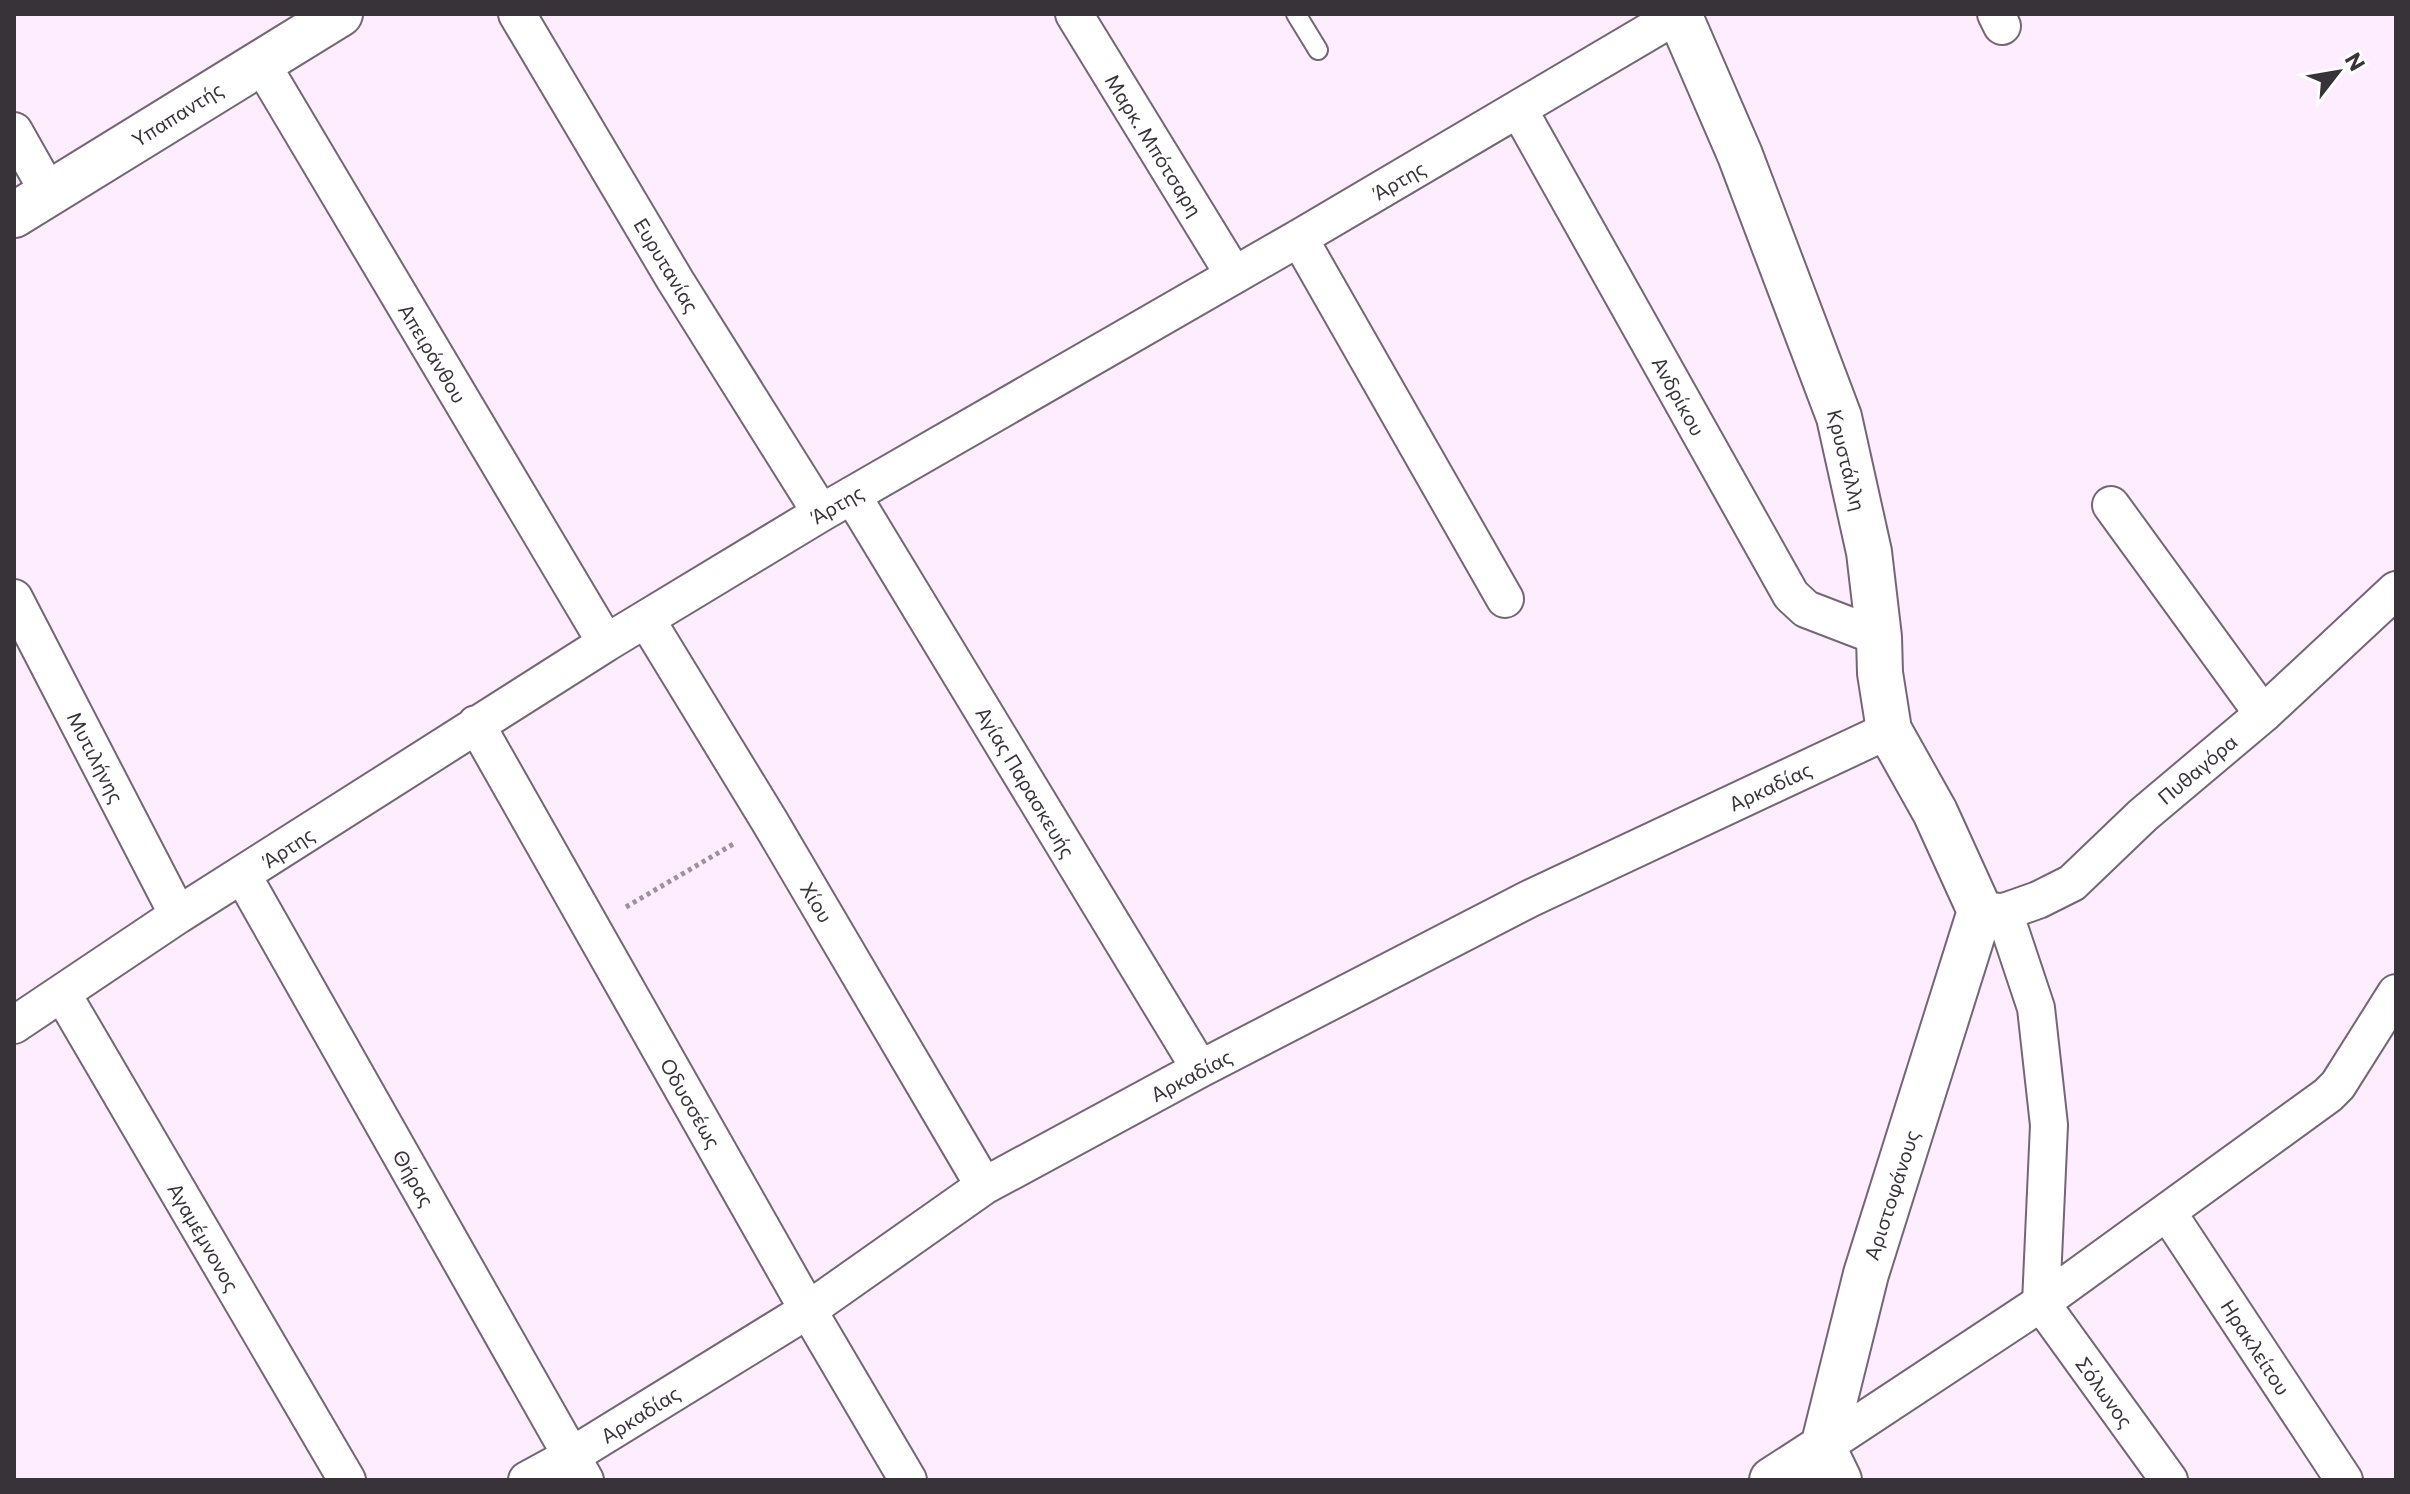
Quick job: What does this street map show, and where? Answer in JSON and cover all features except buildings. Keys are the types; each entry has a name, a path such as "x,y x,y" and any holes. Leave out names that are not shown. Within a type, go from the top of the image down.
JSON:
{"street":[{"name":"Ευρυτανίας","path":"517,14 675,280 821,513"},
{"name":"Μαρκ. Μπότσαρη","path":"1074,14 1234,275"},
{"name":"Άρτης","path":"14,1025 178,915 606,643 821,513 1299,238 1679,14"},
{"name":"Κρυστάλλη","path":"1679,14 1740,155 1839,417 1869,552 1880,673 1889,730 1992,912"},
{"name":"Υπαπαντής","path":"31,204 261,63 331,16"},
{"name":"Απειράνθου","path":"261,63 606,643"},
{"name":"Ανδρίκου","path":"1519,110 1791,595 1806,609 1879,637"},
{"path":"14,131 31,204"},
{"path":"1299,238 1505,599"},
{"name":"Αγίας Παρασκευής","path":"852,495 1200,1069"},
{"path":"2111,505 2263,714"},
{"name":"Πυθαγόρα","path":"1992,912 2038,900 2072,883 2143,815 2263,714 2396,590"},
{"name":"Μυτιλήνης","path":"14,598 178,915"},
{"name":"Χίου","path":"646,619 770,822 984,1186"},
{"name":"Οδυσσέως","path":"476,724 808,1310 908,1480"},
{"name":"Αρκαδίας","path":"527,1480 578,1468 984,1186 1200,1069 1529,899 1889,730"},
{"name":"Θήρας","path":"243,876 578,1468"},
{"path":"1992,912 2036,1008 2049,1125 2041,1303"},
{"name":"Αριστοφάνους","path":"1831,1464 1866,1274 1992,912"},
{"name":"Αγαμέμνονος","path":"62,993 347,1480"},
{"path":"1772,1480 1831,1464 2041,1303 2333,1091 2396,993"},
{"name":"Ηρακλείτου","path":"2168,1213 2344,1480"},
{"name":"Σόλωνος","path":"2041,1303 2169,1480"}],"lane":[{"path":"1296,14 1318,50"}],"path":[{"path":"591,927 770,822"}]}
